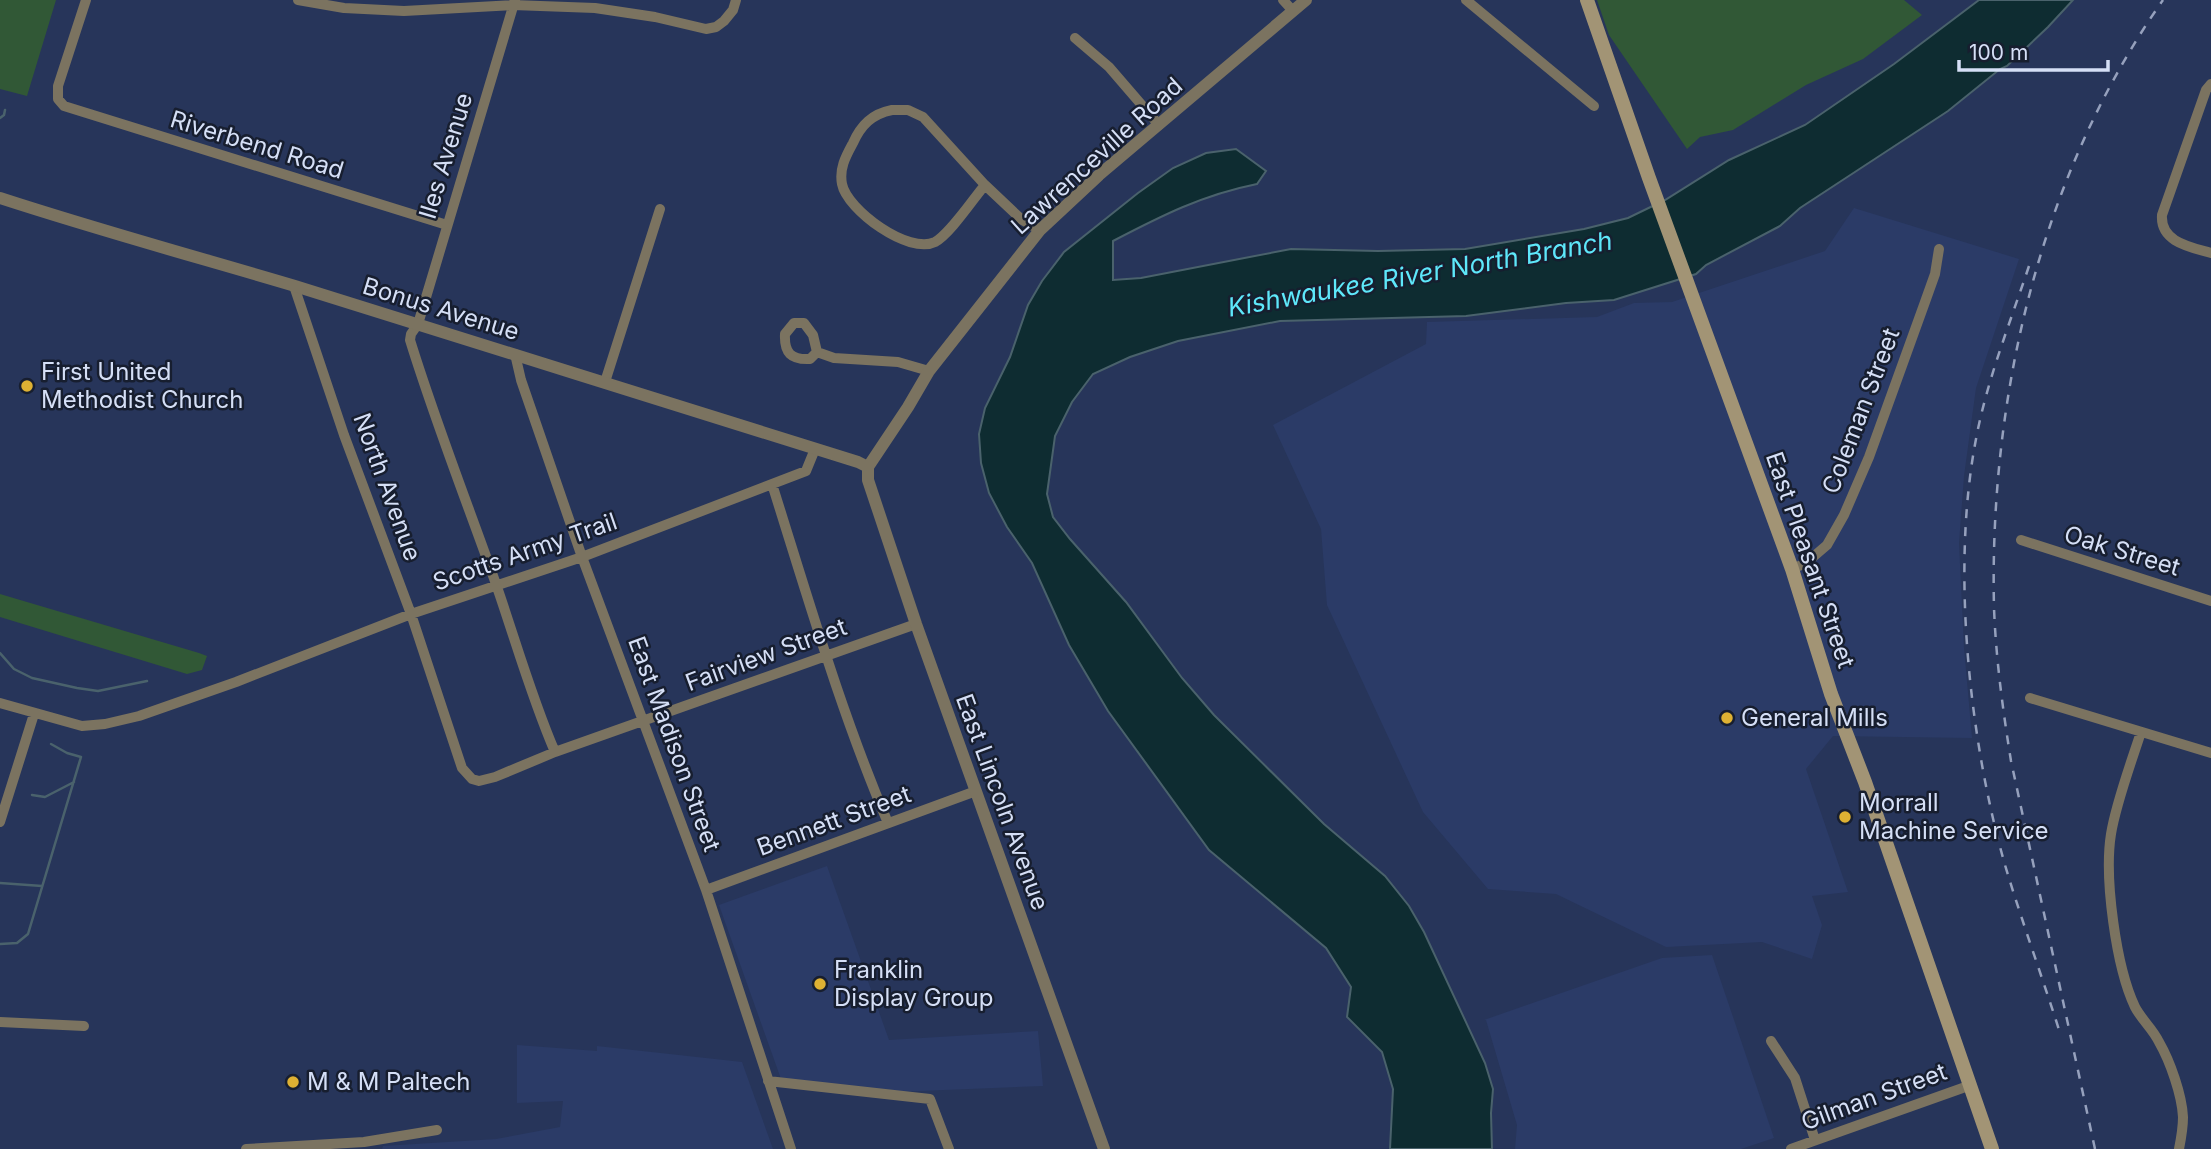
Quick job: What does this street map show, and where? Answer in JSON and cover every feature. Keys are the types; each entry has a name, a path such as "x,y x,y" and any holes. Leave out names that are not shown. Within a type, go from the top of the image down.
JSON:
{"main road":[{"name":"East Pleasant Street","path":"1587,0 1792,569 1831,694 1865,782 1993,1149"}],"street":[{"name":"Riverbend Road","path":"86,0 58,86 58,99 64,106 447,226"},
{"path":"298,0 344,8 404,11 514,3 595,8 655,17 706,29 716,27 733,10 736,0"},
{"path":"1283,0 1293,11"},
{"name":"Lawrenceville Road","path":"868,467 929,371 1040,230 1099,175 1306,0"},
{"path":"1466,0 1594,106"},
{"name":"Iles Avenue","path":"514,3 418,324 410,341 555,752"},
{"path":"1074,38 1108,67 1159,125"},
{"path":"2211,84 2206,90 2161,224 2167,236 2174,241 2211,253"},
{"path":"985,185 945,234 930,244 921,245 887,231 860,212 845,191 841,174 844,160 864,124 877,114 899,109 908,110 923,117 985,185 1022,220 1040,230"},
{"name":"Bonus Avenue","path":"0,198 515,354 868,467"},
{"path":"605,382 660,209"},
{"name":"Coleman Street","path":"1792,569 1806,563 1826,545 1844,515 1869,457 1925,302 1935,274 1939,249"},
{"name":"North Avenue","path":"294,286 344,435 411,614 462,768 472,779"},
{"path":"817,352 834,358 898,362 929,371"},
{"name":"East Madison Street","path":"515,354 521,380 582,557 706,890 791,1149"},
{"name":"Scotts Army Trail","path":"0,703 82,726 139,716 236,682 411,614 582,557 806,471 815,449"},
{"name":"East Lincoln Avenue","path":"868,467 868,480 916,624 1104,1149"},
{"path":"772,484 827,656 888,823"},
{"name":"Oak Street","path":"2021,540 2211,601"},
{"name":"Fairview Street","path":"472,779 479,781 495,777 555,752 916,624"},
{"path":"2030,698 2211,753"},
{"path":"0,822 31,713"},
{"path":"2141,732 2111,834 2111,908 2124,972 2136,1007 2168,1059 2181,1102 2183,1121 2179,1149"},
{"name":"Bennett Street","path":"706,890 976,791"},
{"path":"0,1022 84,1026"},
{"path":"1771,1041 1795,1079 1820,1138 1830,1149"},
{"path":"768,1081 930,1099 948,1149"},
{"name":"Gilman Street","path":"1791,1149 1971,1085"},
{"path":"246,1149 363,1145 437,1130"}],"shaded area":[{"path":"1854,208 2019,259 1976,388 1964,476 1959,543 1972,738 1833,736 1806,769 1848,892 1812,896 1822,925 1812,959 1762,942 1666,947 1556,894 1488,889 1423,812 1327,605 1321,529 1273,425 1426,344 1427,322 1597,317 1634,303 1672,302 1825,251"},
{"path":"827,866 889,1040 1038,1031 1043,1086 870,1093 781,1079 719,905"},
{"path":"1712,955 1774,1138 1741,1149 1515,1149 1517,1125 1484,1020 1662,958"},
{"path":"517,1045 597,1051 597,1046 742,1062 773,1149 382,1149 383,1146 496,1139 560,1127 563,1101 517,1103"}],"green space":[{"path":"0,0 56,0 27,96 0,89"},
{"path":"1597,0 1904,0 1922,15 1863,59 1806,85 1733,130 1700,137 1687,149 1609,35"},
{"path":"0,594 207,656 202,670 187,674 0,617"}],"water":[{"name":"Kishwaukee River North Branch","path":"1979,0 2073,0 2007,66 1948,111 1800,208 1780,226 1706,265 1696,274 1614,300 1566,303 1466,316 1280,321 1178,341 1130,357 1093,374 1072,402 1055,436 1047,494 1053,517 1126,602 1182,678 1214,715 1324,824 1385,876 1409,906 1424,932 1485,1063 1493,1089 1492,1149 1390,1149 1393,1089 1382,1052 1347,1017 1351,987 1326,948 1209,850 1108,711 1069,645 1032,563 1007,527 989,493 981,463 979,434 985,408 1010,357 1028,305 1064,252 1173,168 1206,153 1236,149 1266,171 1257,184 1200,200 1113,241 1113,280 1141,278 1291,249 1465,249 1584,229 1628,218 1665,200 1729,160 1805,125 1894,64"}],"waterway":[{"path":"0,118 5,110"},
{"path":"0,653 14,669 32,678 77,688 98,691 147,681"},
{"path":"0,944 17,943 28,934 81,757 51,744"},
{"path":"32,795 45,797 74,782"},
{"path":"0,883 42,886"}],"railway":[{"path":"2095,1149 2011,761 1995,627 1995,528 2001,449 2013,369 2031,290 2054,214 2084,139 2120,68 2163,0"},
{"path":"2029,266 1993,373 1976,439 1965,542 1965,597 1973,709 1992,816 2005,865 2061,1036"}],"place":[{"name":"First United Methodist Church","path":"27,386"},
{"name":"General Mills","path":"1727,718"},
{"name":"Morrall Machine Service","path":"1845,817"},
{"name":"Franklin Display Group","path":"820,984"},
{"name":"M & M Paltech","path":"293,1082"}]}
